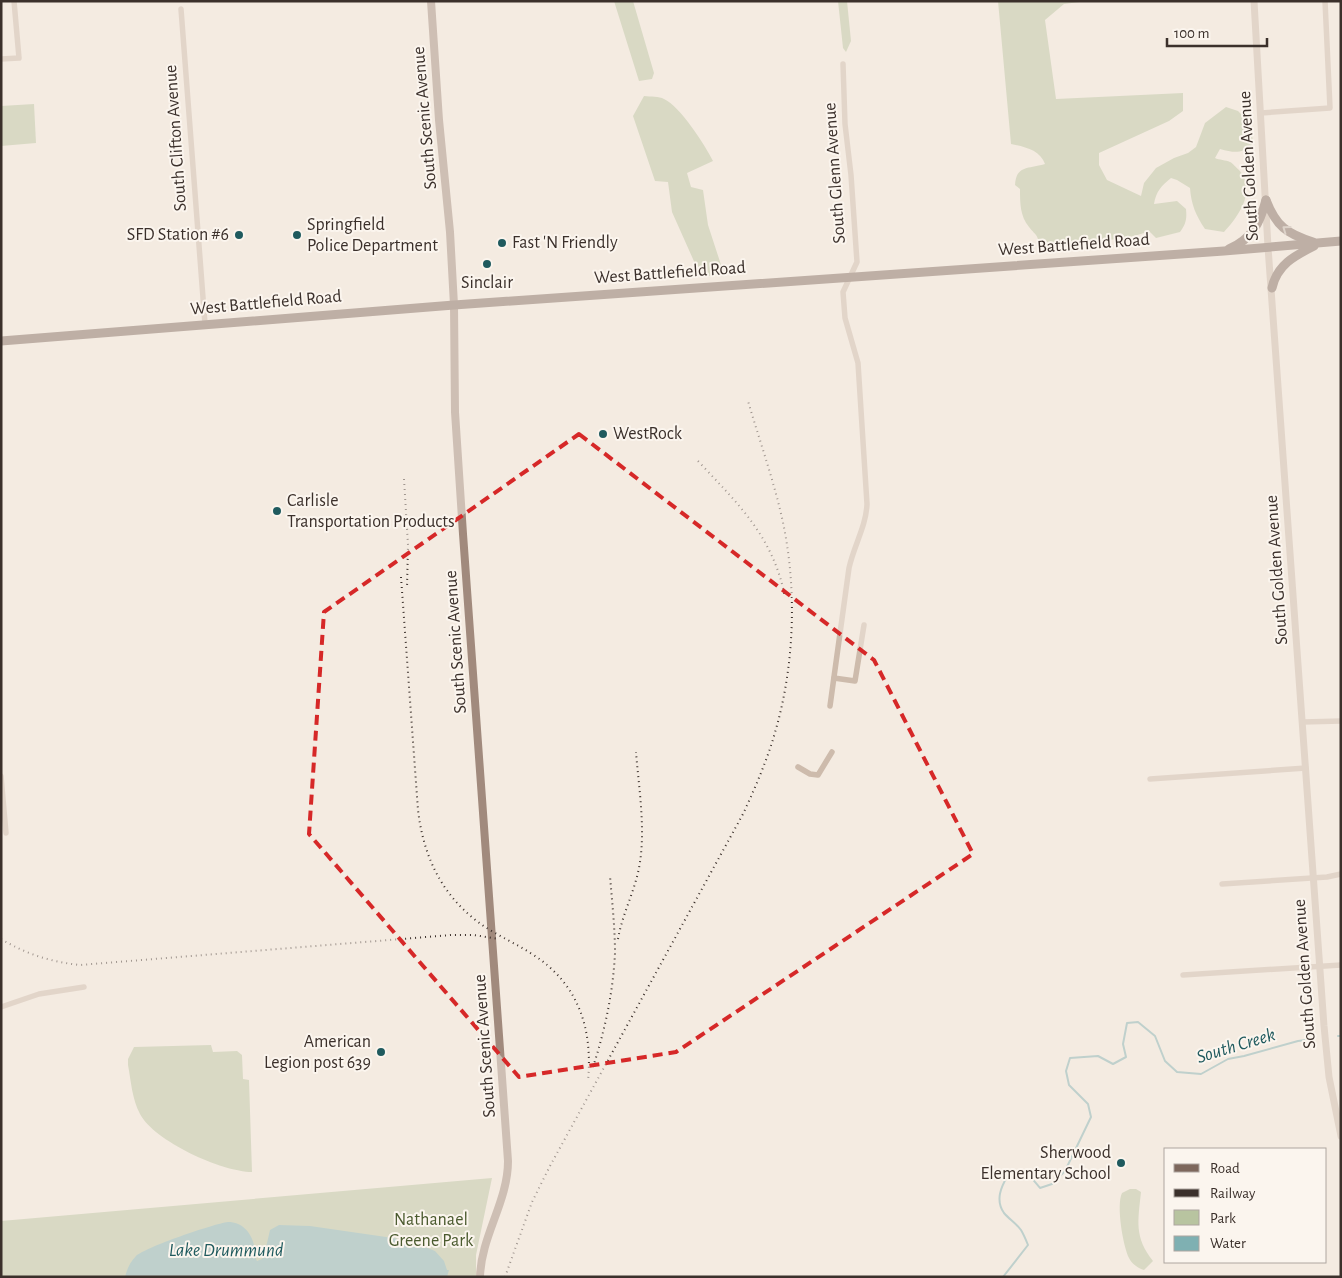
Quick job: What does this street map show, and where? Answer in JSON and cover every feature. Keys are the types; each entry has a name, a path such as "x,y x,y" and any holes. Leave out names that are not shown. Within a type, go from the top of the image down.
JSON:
{"main road":[{"name":"South Scenic Avenue","path":"431,1 439,120 450,232 454,305 455,412 508,1161 508,1174 504,1193 481,1259 480,1277"},
{"path":"1266,200 1273,216 1284,229 1318,244"},
{"path":"1224,251 1239,244 1251,235 1260,220 1266,200"},
{"name":"West Battlefield Road","path":"1,341 454,305 1224,251 1341,241"},
{"path":"1272,288 1275,276 1286,263 1296,255 1318,244"}],"street":[{"path":"1,59 19,58 14,1"},
{"name":"South Golden Avenue","path":"1254,1 1268,247 1326,1055 1341,1136"},
{"path":"1261,113 1330,108 1324,1"},
{"name":"South Clifton Avenue","path":"181,10 205,324"},
{"name":"South Glenn Avenue","path":"830,706 849,568 852,554 864,524 867,504 858,363 845,318 843,292 857,262 842,64"},
{"path":"834,678 856,681 864,625"},
{"path":"1303,722 1341,720"},
{"path":"798,767 810,774 818,775 832,752"},
{"path":"1150,779 1306,768"},
{"path":"1,776 6,833"},
{"path":"1222,884 1314,878 1341,874"},
{"path":"1182,976 1341,964"},
{"path":"1,1007 39,994 84,987"}],"highlighted area":[{"path":"579,434 874,660 973,854 676,1052 519,1077 309,834 324,612"}],"green space":[{"path":"614,1 633,1 654,73 652,79 639,81"},
{"path":"838,1 847,1 851,41 846,52 843,48"},
{"path":"998,1 1087,1 1064,4 1045,20 1056,99 1183,93 1183,111 1169,121 1099,153 1099,165 1107,180 1141,196 1144,183 1156,168 1188,153 1196,147 1205,123 1226,107 1238,111 1251,124 1253,144 1245,150 1238,152 1220,149 1215,158 1232,163 1244,178 1246,186 1246,194 1240,211 1224,232 1205,229 1194,210 1190,188 1171,178 1164,184 1156,196 1154,204 1177,201 1186,209 1186,221 1180,232 1156,238 1149,231 1109,240 1040,247 1036,235 1022,214 1020,189 1015,185 1018,174 1021,171 1045,164 1036,152 1011,144"},
{"path":"644,96 662,98 677,109 698,136 713,161 687,173 691,187 703,190 708,225 724,274 701,277 672,212 668,182 655,181 633,116"},
{"path":"34,104 36,143 1,146 1,106"},
{"path":"211,1045 213,1052 237,1051 242,1055 243,1079 249,1080 252,1172 239,1171 207,1161 174,1144 148,1124 140,1114 135,1102 128,1065 128,1059 134,1047"},
{"name":"Nathanael Greene Park","path":"492,1178 476,1255 476,1277 1,1277 1,1221"},
{"path":"1130,1189 1136,1189 1141,1192 1138,1220 1140,1236 1153,1261 1144,1270 1135,1266 1130,1260 1123,1235 1120,1199 1122,1193"}],"water":[{"name":"Lake Drummund","path":"228,1222 242,1226 248,1232 253,1240 257,1261 264,1256 270,1230 279,1225 310,1226 393,1238 418,1244 435,1251 444,1261 447,1270 449,1270 447,1277 125,1277 132,1261 142,1252 180,1236"}],"waterway":[{"name":"South Creek","path":"1003,1277 1028,1245 1021,1230 1001,1208 999,1198 1005,1180 1008,1175 1023,1173 1030,1176 1040,1188 1052,1184 1065,1171 1091,1117 1088,1104 1069,1085 1066,1071 1070,1058 1098,1056 1113,1064 1126,1057 1123,1044 1127,1023 1138,1022 1155,1036 1165,1061 1177,1072 1201,1074 1228,1059 1298,1041 1314,1039"}],"railway":[{"path":"505,1277 532,1202 743,814 761,772 776,729 787,677 790,650 792,624 790,570 782,518 748,401"},
{"path":"698,461 740,507 763,538 772,556 785,597"},
{"path":"404,479 408,545 407,588"},
{"path":"401,577 418,810 420,826 429,856 442,883 461,907 487,928 524,949 548,966 571,993 585,1025 588,1043 588,1081"},
{"path":"618,939 637,877 641,854 641,810 636,752"},
{"path":"593,1067 608,1011 614,968 615,953 610,876"},
{"path":"1,939 39,956 59,962 80,965 451,935 474,935 499,939"}],"place":[{"name":"SFD Station #6","path":"239,235"},
{"name":"Springfield Police Department","path":"297,235"},
{"name":"Fast 'N Friendly","path":"502,243"},
{"name":"Sinclair","path":"487,264"},
{"name":"WestRock","path":"603,434"},
{"name":"Carlisle Transportation Products","path":"277,511"},
{"name":"American Legion post 639","path":"381,1052"},
{"name":"Sherwood Elementary School","path":"1121,1163"}]}
